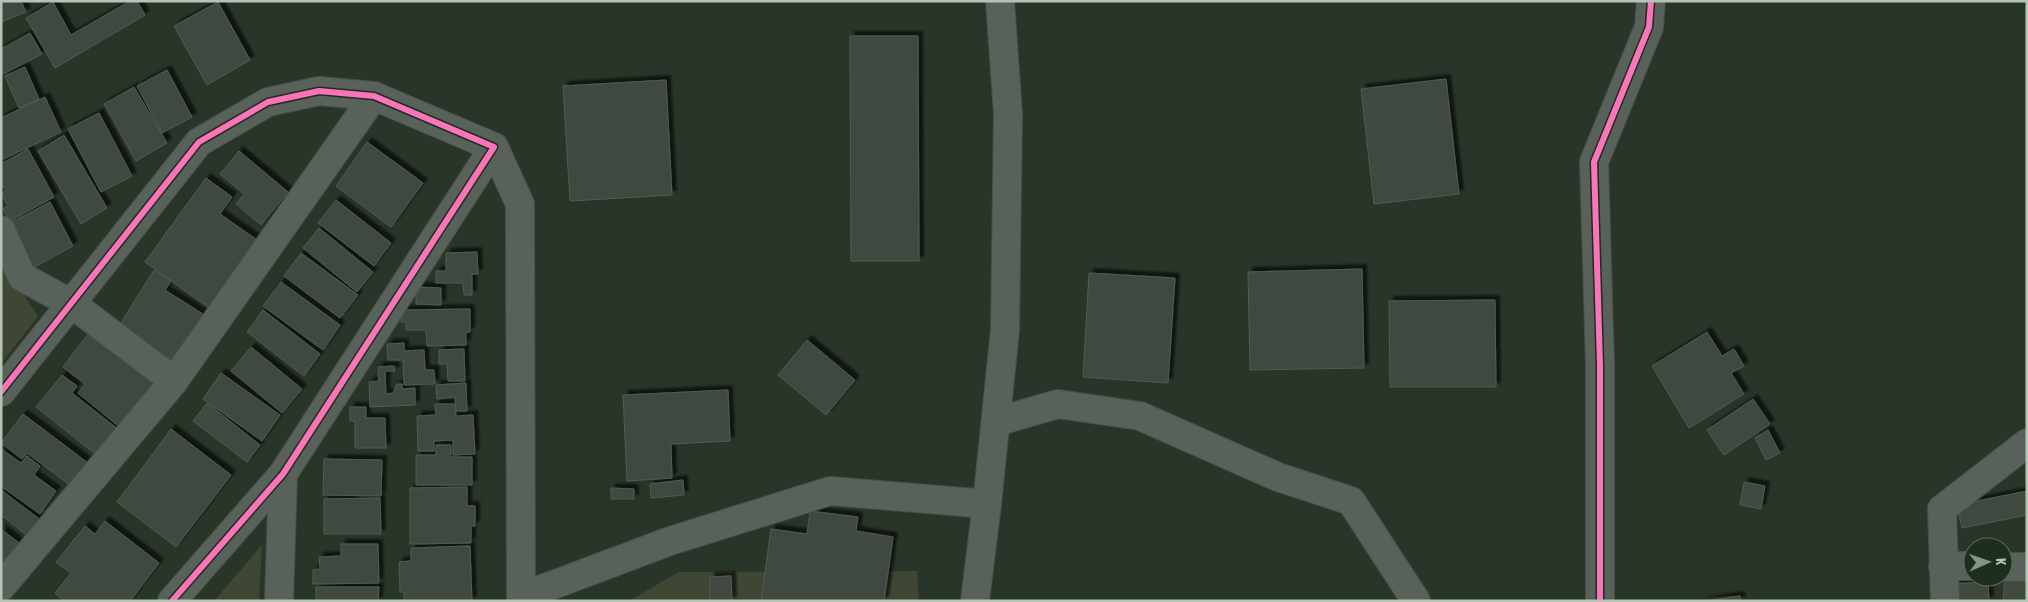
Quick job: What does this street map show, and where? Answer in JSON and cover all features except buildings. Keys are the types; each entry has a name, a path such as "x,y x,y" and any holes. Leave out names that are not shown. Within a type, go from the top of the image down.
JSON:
{"street":[{"path":"975,601 1005,330 1008,114 1000,1"},
{"path":"1600,601 1600,365 1594,162 1649,27 1651,1"},
{"path":"1,392 200,142 268,102 319,91 374,96 494,147 520,204 521,599 670,541 830,491 987,504"},
{"path":"1,587 174,381 374,96"},
{"path":"172,601 283,474 494,147"},
{"path":"1,230 22,277 72,304 174,381"},
{"path":"996,422 1058,404 1140,416 1278,477 1350,501 1416,601"},
{"path":"1945,601 1942,509 2027,443"},
{"path":"278,601 283,474"},
{"path":"1943,566 1963,566"},
{"path":"2013,567 2027,567"}],"green space":[{"path":"1,262 38,316 1,364"},
{"path":"262,545 259,601 214,601"},
{"path":"917,571 919,601 629,601 679,572"}],"cycle path":[{"path":"1600,601 1600,365 1594,162 1649,27 1651,1"},
{"path":"1,392 199,142 268,102 319,91 374,96 494,147 283,474 172,601"}]}
